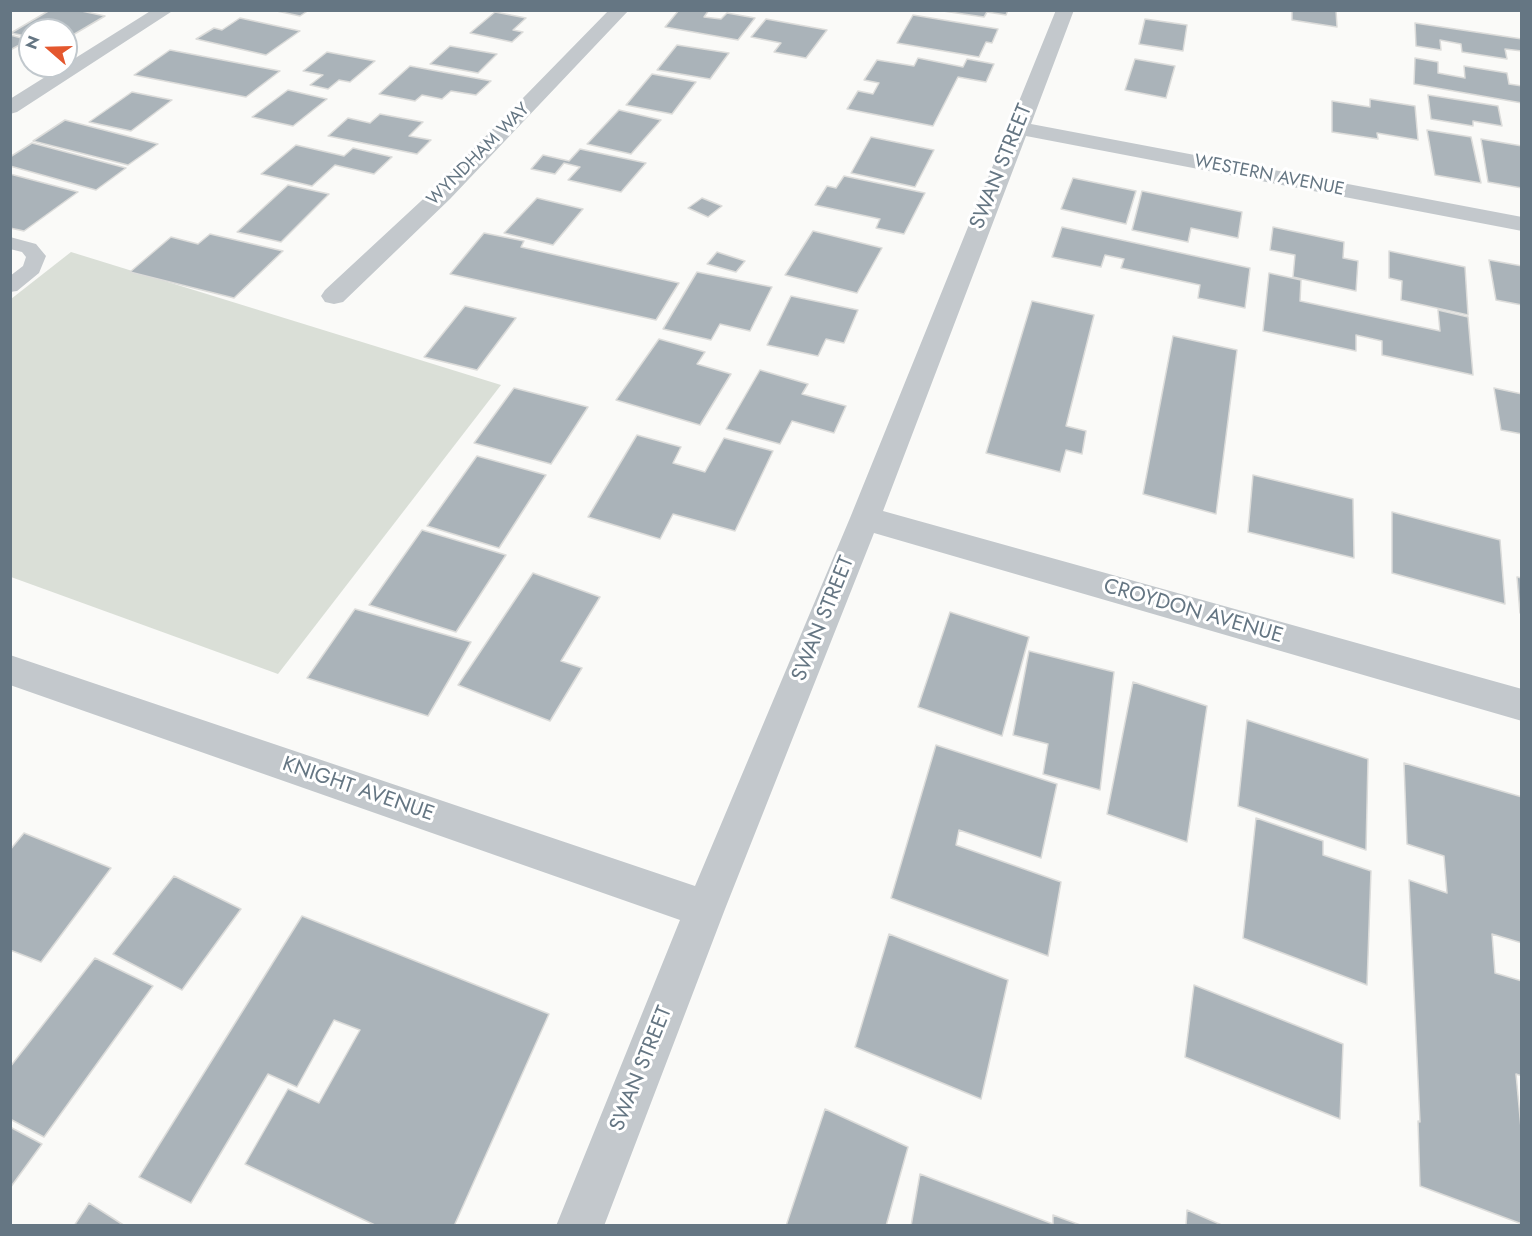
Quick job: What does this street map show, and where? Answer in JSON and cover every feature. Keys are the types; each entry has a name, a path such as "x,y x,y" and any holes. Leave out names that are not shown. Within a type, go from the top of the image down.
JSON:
{"street":[{"path":"10,108 165,10"},
{"name":"WYNDHAM WAY","path":"334,296 442,194 620,10"},
{"name":"SWAN STREET","path":"580,1226 705,909 865,518 1065,10"},
{"name":"WESTERN AVENUE","path":"1017,128 1521,224"},
{"name":"CROYDON AVENUE","path":"865,518 1521,705"},
{"name":"KNIGHT AVENUE","path":"10,670 705,909"}],"lane":[{"path":"10,243 29,248 36,256 32,269 10,286"}],"shaded area":[{"path":"71,252 501,385 278,674 11,577 11,299"}],"building":[{"path":"50,10 77,10 105,16 78,32 78,18 36,18"},
{"path":"272,10 309,10 300,16"},
{"path":"679,10 709,10 704,17 721,19 727,13 755,18 738,40 665,27"},
{"path":"936,10 1008,10 1006,15 987,12 984,17"},
{"path":"1292,10 1336,10 1337,27 1292,20"},
{"path":"495,12 526,18 513,30 523,32 512,42 470,33"},
{"path":"913,15 998,29 992,43 986,42 979,57 897,43"},
{"path":"240,18 300,31 266,55 196,39 214,28 222,30"},
{"path":"766,19 827,30 806,58 774,52 781,43 751,37"},
{"path":"1145,19 1187,25 1183,51 1139,44"},
{"path":"1415,23 1522,39 1522,51 1505,49 1507,59 1462,52 1461,44 1440,40 1441,50 1416,46"},
{"path":"10,35 18,37 18,46 10,50"},
{"path":"677,45 729,53 710,79 657,70"},
{"path":"450,46 497,54 478,73 430,64"},
{"path":"170,50 280,71 246,97 134,75"},
{"path":"327,52 375,61 350,82 339,80 328,89 310,85 323,75 303,71"},
{"path":"918,58 963,67 967,59 994,64 986,82 958,77 933,126 847,109 858,91 873,94 879,83 864,80 877,60 914,66"},
{"path":"1415,58 1438,62 1438,73 1465,78 1464,66 1507,73 1509,84 1522,86 1522,103 1414,84"},
{"path":"1135,59 1175,66 1166,98 1125,90"},
{"path":"410,66 491,81 476,95 451,91 442,99 422,95 415,101 379,94"},
{"path":"652,74 696,82 672,114 626,105"},
{"path":"288,90 327,99 293,126 252,117"},
{"path":"132,92 172,100 131,131 89,122"},
{"path":"1428,95 1498,106 1502,126 1473,121 1473,126 1431,119"},
{"path":"1370,99 1415,106 1418,140 1377,133 1378,139 1332,132 1332,101 1370,107"},
{"path":"619,110 661,120 631,154 587,144"},
{"path":"380,114 423,122 409,136 431,140 417,154 328,136 348,118 370,123"},
{"path":"65,120 158,144 128,165 33,141"},
{"path":"1427,130 1471,137 1481,183 1435,175"},
{"path":"871,137 934,150 915,187 851,173"},
{"path":"1481,139 1522,146 1522,188 1488,182"},
{"path":"32,143 126,168 96,190 10,166 10,157"},
{"path":"296,145 344,156 353,148 392,157 374,174 335,165 312,186 261,174"},
{"path":"580,149 646,163 621,192 568,180 580,167 564,163 555,174 531,169 543,155 569,161"},
{"path":"10,174 78,192 24,231 10,228"},
{"path":"844,176 925,193 904,234 876,228 880,219 815,205 827,186 836,188"},
{"path":"1073,178 1136,191 1126,224 1061,209"},
{"path":"288,185 329,194 281,242 237,232"},
{"path":"1142,191 1242,212 1238,238 1191,228 1188,242 1132,230"},
{"path":"537,198 583,209 553,245 504,233"},
{"path":"702,198 722,206 708,217 688,208"},
{"path":"1062,227 1250,268 1245,308 1198,298 1200,285 1121,268 1124,259 1105,255 1101,267 1052,257"},
{"path":"1273,227 1344,242 1343,258 1358,261 1356,291 1293,277 1295,255 1270,250"},
{"path":"813,231 882,248 857,293 785,275"},
{"path":"484,233 524,241 521,247 679,283 656,320 450,274"},
{"path":"210,234 283,251 234,298 130,272 171,237 198,244"},
{"path":"1389,251 1465,267 1468,315 1401,300 1402,281 1389,278"},
{"path":"717,252 745,261 736,272 707,264"},
{"path":"1489,260 1522,266 1522,305 1496,300"},
{"path":"697,272 772,287 750,331 720,324 711,340 663,329"},
{"path":"1269,273 1301,280 1300,301 1440,331 1438,310 1468,317 1473,375 1382,355 1382,341 1356,335 1356,351 1263,331"},
{"path":"791,296 858,310 844,343 826,339 818,356 767,345"},
{"path":"1032,301 1094,315 1066,426 1086,431 1082,454 1066,450 1060,472 986,453"},
{"path":"465,306 516,318 477,370 424,357"},
{"path":"1173,336 1237,350 1216,514 1143,494"},
{"path":"659,339 705,352 697,364 731,374 700,425 616,400"},
{"path":"760,370 808,384 802,394 846,406 834,433 792,421 780,444 726,429"},
{"path":"514,388 588,407 551,464 474,443"},
{"path":"1494,388 1522,394 1522,434 1501,430"},
{"path":"637,435 681,447 673,463 705,472 724,438 773,451 735,531 673,514 660,539 588,517"},
{"path":"477,456 546,475 499,548 427,526"},
{"path":"1253,475 1353,499 1354,558 1248,532"},
{"path":"1392,512 1500,540 1505,604 1392,573"},
{"path":"422,530 506,555 456,632 369,605"},
{"path":"533,573 600,597 561,661 582,668 550,721 458,685"},
{"path":"1517,577 1522,578 1522,613 1520,613"},
{"path":"355,609 471,642 428,716 307,678"},
{"path":"950,612 1029,637 1002,736 918,707"},
{"path":"1029,651 1114,672 1100,790 1043,774 1048,744 1013,735"},
{"path":"1133,682 1207,706 1187,842 1107,814"},
{"path":"1247,720 1368,759 1366,850 1238,806"},
{"path":"936,745 1057,784 1041,858 959,830 956,845 1061,882 1048,956 891,898"},
{"path":"1404,763 1522,797 1522,943 1492,934 1495,973 1522,981 1522,1076 1516,1074 1522,1139 1522,1224 1420,1186 1418,1121 1420,1122 1409,880 1447,893 1444,856 1407,844"},
{"path":"1256,818 1323,841 1323,855 1371,871 1367,985 1243,938"},
{"path":"24,833 111,868 41,962 10,950 10,850"},
{"path":"174,876 241,909 182,990 113,954"},
{"path":"302,916 549,1014 454,1226 377,1226 245,1164 288,1089 319,1103 360,1030 334,1020 297,1087 268,1074 191,1203 139,1177"},
{"path":"889,934 1008,980 981,1099 855,1047"},
{"path":"95,958 153,986 44,1137 10,1119 10,1067"},
{"path":"1194,985 1343,1044 1340,1119 1185,1057"},
{"path":"825,1109 908,1147 886,1226 786,1226"},
{"path":"10,1127 42,1144 10,1188"},
{"path":"920,1174 1053,1224 1053,1215 1083,1226 911,1226"},
{"path":"89,1203 125,1226 74,1226"},
{"path":"1187,1210 1224,1226 1186,1226"}]}
